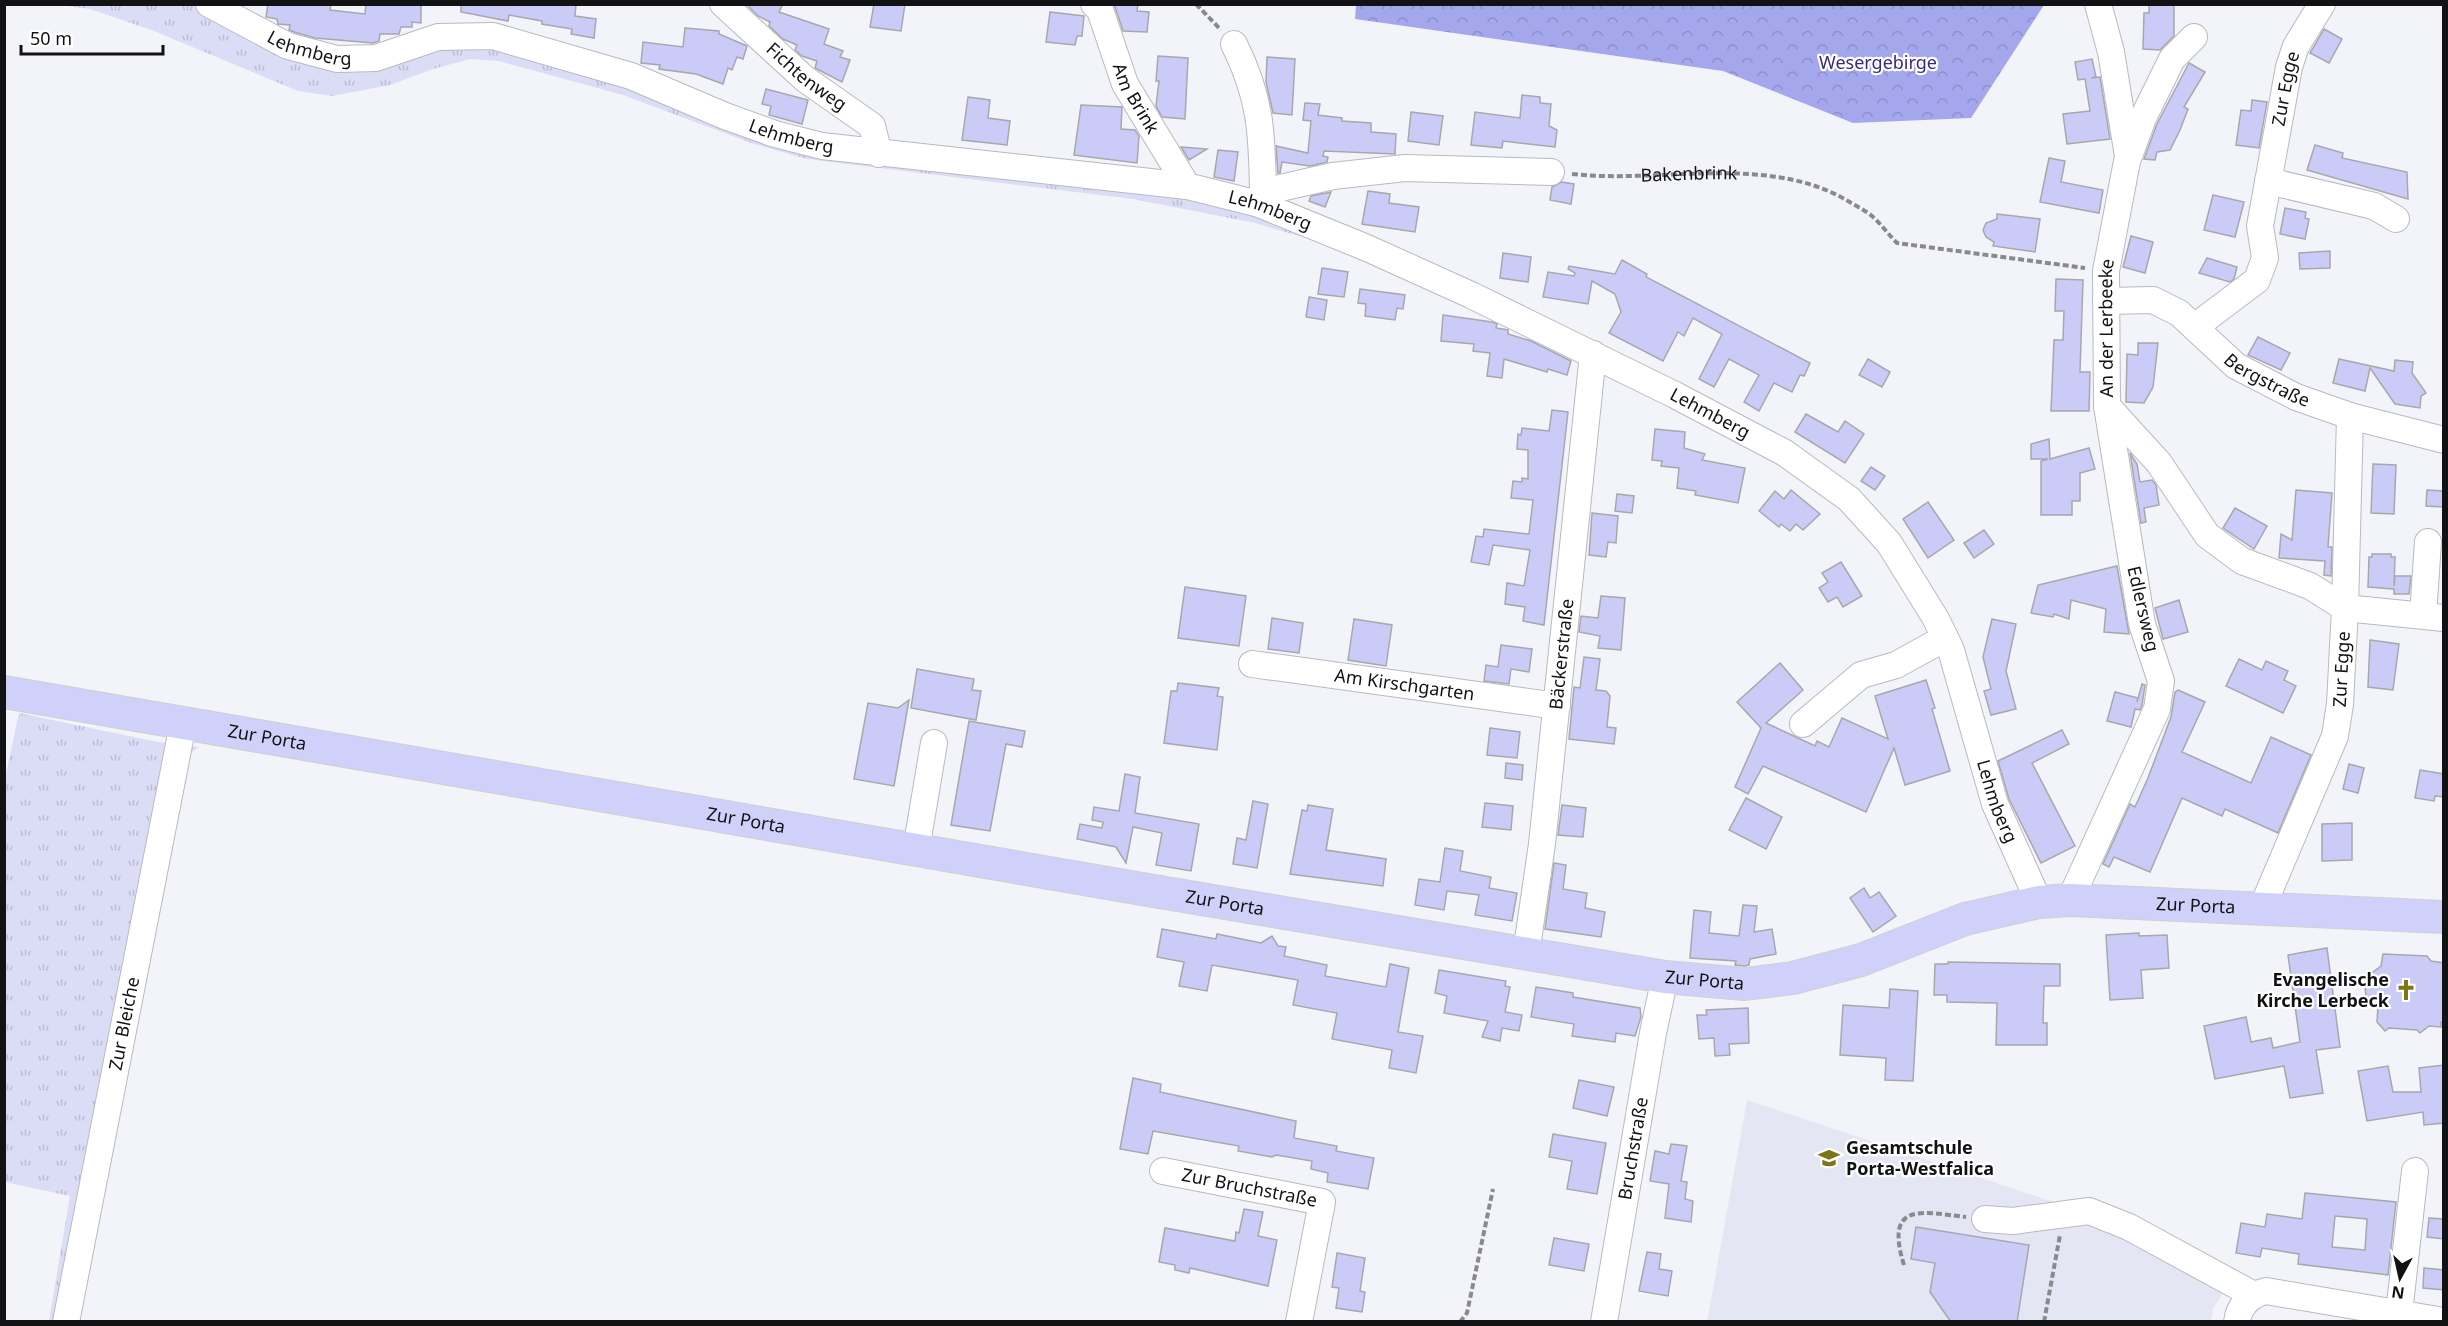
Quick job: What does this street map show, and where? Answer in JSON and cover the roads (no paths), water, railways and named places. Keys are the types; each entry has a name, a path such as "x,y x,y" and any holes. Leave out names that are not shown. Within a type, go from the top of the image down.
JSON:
{"main road":[{"name":"Zur Porta","path":"4,692 1665,977 1745,984 1793,978 1861,960 1965,919 2039,902 2070,900 2444,917"}],"street":[{"name":"Lehmberg","path":"209,4 288,46 337,59 376,58 438,37 493,36 631,76 725,117 775,134 822,146 1187,186 1261,198 1593,354 1785,453 1849,499 1889,543 1936,619 1945,638 1995,804 2039,902"},
{"name":"Fichtenweg","path":"723,4 805,80 872,126 879,154"},
{"name":"Am Brink","path":"1094,4 1100,10 1125,84 1187,186"},
{"name":"An der Lerbeeke","path":"2098,4 2111,52 2128,156 2106,271 2107,406 2159,463 2207,535 2242,561 2310,586 2345,608"},
{"name":"Zur Egge","path":"2196,326 2257,280 2263,269 2265,258 2260,226 2289,67 2296,46 2322,4"},
{"path":"2128,156 2143,117 2172,59 2194,37"},
{"path":"1234,44 1248,73 1258,104 1262,132 1261,198 1333,176 1405,168 1551,172"},
{"path":"2268,181 2374,206 2396,219"},
{"name":"Bergstraße","path":"2106,301 2153,300 2179,313 2196,326 2236,366 2296,397 2350,416 2444,440"},
{"name":"Bäckerstraße","path":"1526,954 1542,844 1593,354"},
{"name":"Edlersweg","path":"2070,900 2157,709 2162,681 2142,624 2107,406"},
{"name":"Zur Egge","path":"2262,908 2335,736 2340,704 2345,608 2350,416"},
{"path":"2345,608 2433,616 2428,542"},
{"path":"1803,724 1861,675 1896,665 1945,638"},
{"name":"Am Kirschgarten","path":"1252,664 1557,706"},
{"name":"Zur Bleiche","path":"66,1322 183,724"},
{"path":"916,850 934,743"},
{"name":"Bruchstraße","path":"1604,1322 1653,1033 1665,977"},
{"name":"Zur Bruchstraße","path":"1163,1171 1322,1202 1299,1322"},
{"path":"2399,1313 2415,1172"},
{"path":"1985,1219 2013,1221 2089,1210 2129,1227 2252,1294"},
{"path":"2237,1322 2238,1312 2252,1294 2266,1291 2444,1321"}],"place":[{"name":"Evangelische Kirche Lerbeck","path":"2406,990"},
{"name":"Gesamtschule Porta-Westfalica","path":"1829,1158"}],"park label":[{"name":"Wesergebirge","path":"1878,63"}]}
